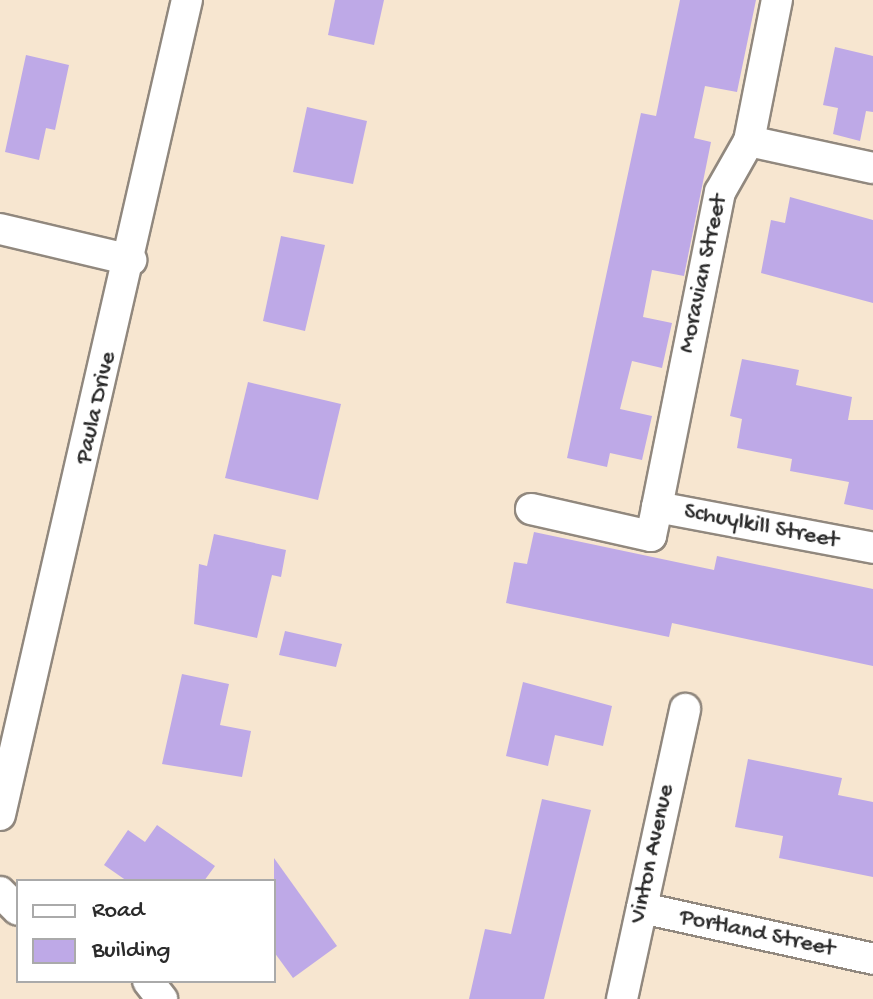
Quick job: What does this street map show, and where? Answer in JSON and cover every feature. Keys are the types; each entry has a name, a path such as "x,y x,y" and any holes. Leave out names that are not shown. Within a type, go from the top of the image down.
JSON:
{"street":[{"name":"Paula Drive","path":"0,815 131,260 187,0"},
{"name":"Moravian Street","path":"657,507 720,192 749,141 777,0"},
{"path":"749,141 873,168"},
{"path":"0,229 131,260"},
{"name":"Schuylkill Street","path":"531,509 651,536 657,507 873,548"},
{"name":"Vinton Avenue","path":"622,999 685,709"},
{"path":"0,892 16,908"},
{"name":"Portland Street","path":"642,908 873,959"},
{"path":"150,983 162,999"}],"building":[{"path":"335,0 384,0 374,45 328,35"},
{"path":"680,0 756,0 737,92 705,86 694,138 711,142 684,276 652,270 643,317 672,323 662,368 632,361 620,409 652,416 642,460 610,453 607,467 567,458 641,113 656,116"},
{"path":"835,47 873,56 873,112 866,111 860,141 833,134 838,108 823,105"},
{"path":"26,55 69,65 55,130 46,128 39,160 5,152"},
{"path":"307,107 367,121 353,184 293,172"},
{"path":"790,197 873,220 873,303 761,273 771,220 785,223"},
{"path":"281,236 325,245 305,331 263,321"},
{"path":"742,359 799,370 796,385 852,397 848,420 873,420 873,510 844,504 849,482 790,471 792,459 737,448 742,419 730,416"},
{"path":"248,382 341,404 318,500 225,478"},
{"path":"534,532 714,570 717,556 873,589 873,666 672,623 669,637 506,603 514,562 527,564"},
{"path":"214,534 286,550 281,577 272,575 257,638 194,624 199,564 207,566"},
{"path":"285,631 342,644 336,667 279,655"},
{"path":"182,674 229,684 220,725 251,731 242,777 162,764"},
{"path":"523,682 612,706 603,746 555,735 548,766 506,756"},
{"path":"748,759 842,778 838,795 873,802 873,877 779,858 783,836 735,827"},
{"path":"542,799 591,810 544,999 469,999 485,929 511,934"},
{"path":"157,825 215,866 205,879 124,879 104,865 128,830 145,842"},
{"path":"274,858 337,946 293,978 276,955"}]}
